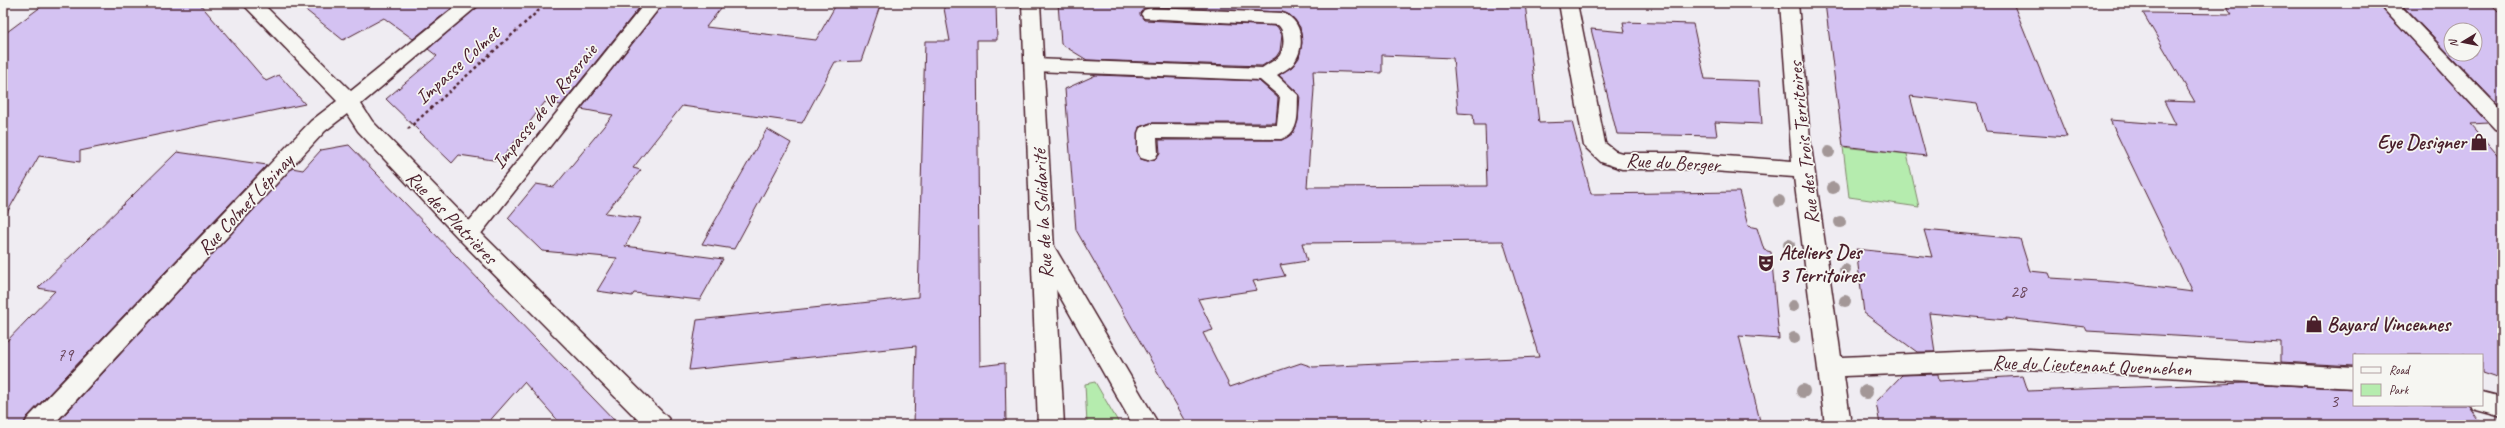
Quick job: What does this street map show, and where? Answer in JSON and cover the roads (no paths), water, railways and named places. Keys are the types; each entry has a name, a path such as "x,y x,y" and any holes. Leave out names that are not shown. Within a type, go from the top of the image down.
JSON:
{"street":[{"name":"Rue des Platrières","path":"251,3 350,102 365,126 469,235 659,425"},
{"name":"Rue Colmet Lépinay","path":"37,425 318,126 350,102 472,3"},
{"name":"Rue de la Solidarité","path":"1031,3 1044,248 1051,425"},
{"name":"Rue du Berger","path":"1568,3 1594,139 1596,146 1608,157 1622,161 1686,161 1804,170"},
{"name":"Rue des Trois Territoires","path":"1789,3 1804,170 1838,425"},
{"path":"2387,3 2502,124"},
{"path":"1044,248 1146,425"},
{"name":"Rue du Lieutenant Quennehen","path":"1830,367 2029,359 2353,378"},
{"path":"2483,402 2502,407"}],"lane":[{"name":"Impasse de la Roseraie","path":"469,235 654,3"},
{"path":"1034,65 1265,74 1286,60 1290,53 1292,28 1289,22 1282,19 1150,14"},
{"path":"1148,153 1147,133 1151,131 1272,133 1287,127 1289,95 1265,74"}],"place":[{"name":"Eye Designer","path":"2479,142"},
{"name":"Ateliers Des 3 Territoires","path":"1766,263"},
{"name":"Bayard Vincennes","path":"2314,324"}]}
